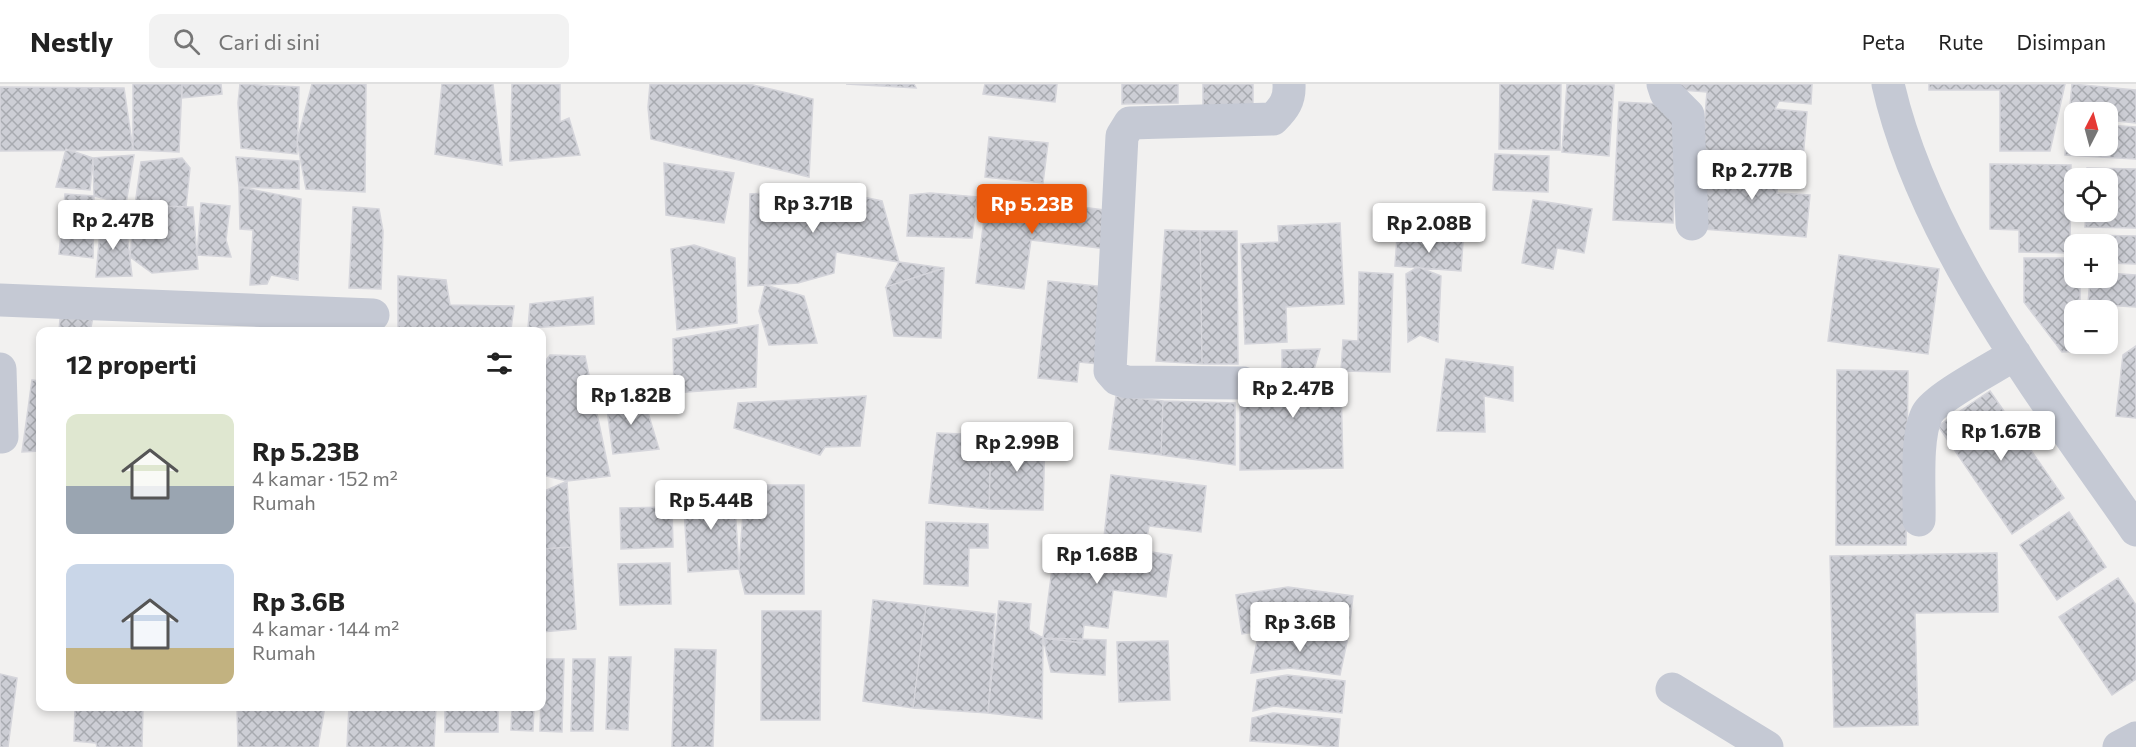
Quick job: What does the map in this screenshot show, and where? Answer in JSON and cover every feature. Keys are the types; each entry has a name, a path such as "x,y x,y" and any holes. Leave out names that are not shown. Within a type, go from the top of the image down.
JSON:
{"street":[{"path":"1243,383 1127,382 1117,379 1110,371 1122,136 1130,123 1273,119 1285,108 1289,84"},
{"path":"1663,84 1666,93 1688,115 1692,224"},
{"path":"1888,84 1906,147 1998,364 2136,530"},
{"path":"0,300 373,315"},
{"path":"1919,520 1922,434 1928,412 1998,364"},
{"path":"0,369 2,436"},
{"path":"1672,689 1767,747"},
{"path":"2119,747 2136,738"}],"building":[{"path":"133,84 182,84 179,152 133,150"},
{"path":"182,84 221,84 222,94 182,98"},
{"path":"240,84 299,87 297,154 241,148 238,103"},
{"path":"312,84 366,84 365,192 306,189 297,141"},
{"path":"442,84 493,84 502,165 435,154"},
{"path":"512,84 560,84 560,122 569,118 580,155 510,161"},
{"path":"650,84 749,84 813,99 809,177 651,139 648,107"},
{"path":"846,84 914,84 916,88"},
{"path":"985,84 1057,84 1055,102 983,94"},
{"path":"1122,84 1178,84 1178,103 1122,104"},
{"path":"1203,84 1253,84 1253,107 1203,107"},
{"path":"1500,84 1561,84 1560,150 1499,149"},
{"path":"1567,84 1614,85 1609,156 1562,152"},
{"path":"1671,84 1812,84 1811,104 1779,101 1775,109 1807,112 1803,159 1702,152 1707,92 1670,89"},
{"path":"1929,84 2065,84 2050,151 2000,151 2000,90 1929,90"},
{"path":"2072,84 2136,90 2136,123 2118,121 2118,102 2070,102"},
{"path":"0,87 124,88 133,150 0,151"},
{"path":"1619,102 1679,105 1673,223 1613,220"},
{"path":"2118,126 2136,127 2136,159 2083,156 2118,156"},
{"path":"989,137 1048,143 1043,183 985,177"},
{"path":"66,149 93,158 90,190 56,187"},
{"path":"1495,154 1549,156 1548,192 1493,190"},
{"path":"134,155 126,204 94,196 93,158"},
{"path":"236,157 299,161 299,189 239,187"},
{"path":"182,158 190,168 186,207 135,205 141,162"},
{"path":"1709,159 1779,165 1777,193 1810,195 1806,237 1703,229"},
{"path":"664,163 734,173 724,223 666,215"},
{"path":"1990,164 2071,165 2071,168 2064,168 2064,222 2070,222 2070,234 2064,234 2064,253 2019,252 2019,230 1990,229"},
{"path":"2118,169 2136,169 2136,228 2085,227 2085,222 2118,222"},
{"path":"239,187 301,199 298,280 271,275 267,284 250,285 253,230 240,229"},
{"path":"829,190 882,201 899,262 836,252 834,273 798,283 748,286 750,194"},
{"path":"930,193 977,197 972,238 907,236 910,195"},
{"path":"65,194 94,196 93,258 59,254"},
{"path":"987,195 1112,211 1107,249 1031,240 1024,289 976,283"},
{"path":"1533,200 1592,209 1584,253 1557,248 1553,269 1522,263"},
{"path":"201,203 230,206 226,240 231,257 197,255"},
{"path":"135,205 193,207 198,269 152,273 130,257"},
{"path":"353,207 379,209 383,231 381,289 349,288"},
{"path":"101,219 126,224 132,276 96,277"},
{"path":"1340,223 1344,304 1286,307 1287,342 1245,344 1241,244 1279,242 1278,226"},
{"path":"1165,230 1200,231 1202,364 1156,361"},
{"path":"1200,231 1237,231 1238,364 1202,364"},
{"path":"1397,236 1463,241 1461,271 1395,266"},
{"path":"2118,236 2136,236 2136,264 2118,263"},
{"path":"694,245 735,258 737,323 677,330 671,249"},
{"path":"1839,255 1939,269 1928,354 1828,341"},
{"path":"2024,258 2064,258 2064,288 2080,288 2080,300 2064,300 2064,352 2062,352 2024,302"},
{"path":"899,262 944,268 886,287"},
{"path":"1418,267 1441,276 1438,342 1420,335 1408,342 1406,274"},
{"path":"944,268 941,338 894,336 886,287"},
{"path":"1359,272 1393,274 1390,372 1341,371 1343,340 1358,341"},
{"path":"2118,274 2136,275 2136,307 2118,306 2118,300 2088,300 2089,288 2118,288"},
{"path":"398,276 446,280 450,305 514,306 511,327 398,327"},
{"path":"1048,281 1106,287 1098,364 1079,362 1077,382 1038,378"},
{"path":"765,285 804,296 817,343 769,345 759,311"},
{"path":"593,297 594,324 528,327 530,304"},
{"path":"61,305 94,312 91,327 59,327"},
{"path":"758,325 756,387 674,393 673,339"},
{"path":"2136,346 2136,418 2116,416 2123,355"},
{"path":"1320,349 1312,376 1341,385 1343,468 1240,470 1240,393 1264,393 1264,373 1282,373 1282,350"},
{"path":"550,355 585,356 610,476 567,481 546,476 546,360"},
{"path":"1446,359 1513,367 1513,401 1484,396 1485,432 1437,431"},
{"path":"1837,370 1908,371 1906,545 1836,545"},
{"path":"32,380 36,380 36,451 22,452"},
{"path":"1990,391 2064,498 2012,534 1938,426"},
{"path":"643,396 659,449 613,454 606,402"},
{"path":"866,396 860,446 825,447 820,455 734,428 738,403"},
{"path":"1116,396 1163,401 1161,455 1109,449"},
{"path":"1163,401 1235,403 1235,465 1161,455"},
{"path":"937,433 991,435 989,509 929,503"},
{"path":"991,435 1045,437 1043,510 989,509"},
{"path":"1111,475 1206,486 1201,532 1149,526 1146,542 1104,537"},
{"path":"567,481 571,547 546,549 546,490"},
{"path":"745,485 804,485 804,594 745,594 739,569"},
{"path":"734,490 739,569 688,572 683,493"},
{"path":"672,507 673,547 621,549 620,508"},
{"path":"2069,512 2106,567 2057,600 2020,545"},
{"path":"926,522 988,524 988,548 969,548 968,586 924,584"},
{"path":"1056,539 1172,555 1166,597 1113,590 1108,628 1084,625 1082,643 1043,638"},
{"path":"571,547 576,629 546,632 546,549"},
{"path":"1997,553 1998,612 1915,613 1918,725 1834,727 1830,556"},
{"path":"670,563 671,604 620,605 618,564"},
{"path":"2118,578 2136,605 2136,679 2112,695 2059,617"},
{"path":"1288,587 1353,596 1348,637 1281,628 1242,634 1236,595"},
{"path":"873,600 926,606 913,708 863,701"},
{"path":"999,601 1031,604 1029,630 1043,638 1042,719 988,713"},
{"path":"926,606 995,614 988,713 913,708"},
{"path":"762,611 821,611 820,720 761,720"},
{"path":"1284,633 1348,637 1340,675 1290,668 1251,673 1257,641"},
{"path":"1043,638 1106,640 1105,675 1051,672"},
{"path":"1168,641 1170,700 1119,702 1117,642"},
{"path":"675,649 716,650 713,747 672,747"},
{"path":"609,657 631,657 628,730 606,729"},
{"path":"546,659 564,659 562,732 540,731 541,711 546,711"},
{"path":"573,659 595,659 593,731 571,731"},
{"path":"0,674 17,678 8,747 0,747"},
{"path":"1287,675 1345,681 1342,713 1274,706 1253,711 1257,680"},
{"path":"75,711 143,711 142,747 97,747 96,743 74,741"},
{"path":"237,711 324,711 318,747 238,747"},
{"path":"349,711 436,711 434,747 347,747"},
{"path":"445,711 498,711 498,732 445,732"},
{"path":"512,711 534,711 533,731 511,730"},
{"path":"1273,713 1340,719 1338,747 1250,741 1252,718"}]}
